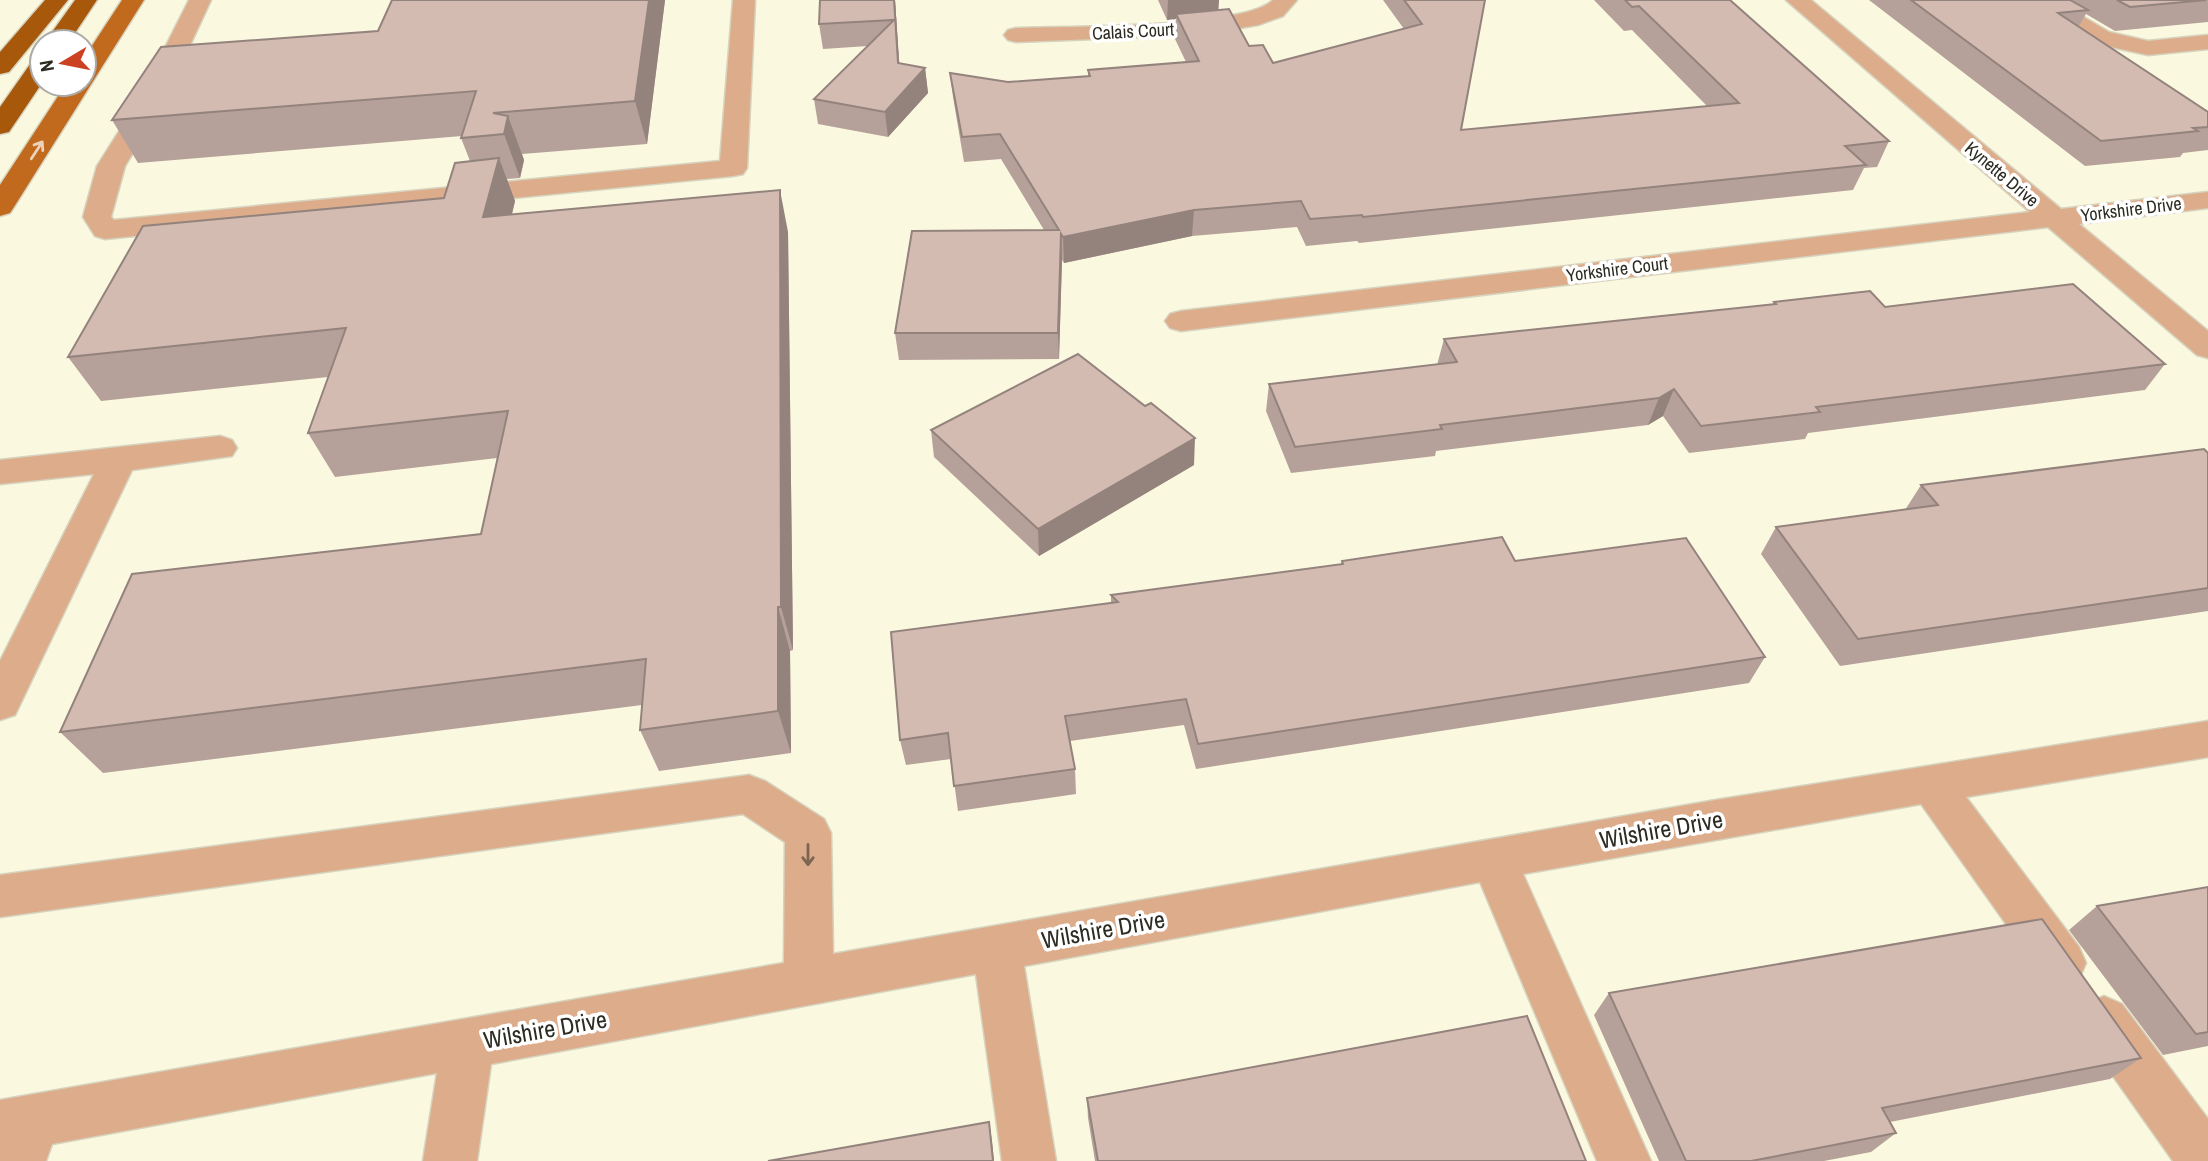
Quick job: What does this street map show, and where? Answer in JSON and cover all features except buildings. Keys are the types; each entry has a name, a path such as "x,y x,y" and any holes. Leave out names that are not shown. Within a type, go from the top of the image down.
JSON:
{"highway":[{"path":"0,68 57,0"},
{"path":"67,28 86,0"},
{"path":"0,126 28,85"}],"main road":[{"path":"98,55 134,0"},
{"path":"0,207 70,98"}],"street":[{"path":"200,0 150,103 111,166 97,217 105,230 733,168 744,0"},
{"name":"Calais Court","path":"1016,35 1199,28 1250,20 1275,11 1286,0"},
{"name":"Kynette Drive","path":"1797,0 2208,348"},
{"path":"2039,0 2101,38 2148,48 2208,42"},
{"name":"Yorkshire Drive","path":"2054,218 2208,200"},
{"name":"Yorkshire Court","path":"1181,321 2054,218"},
{"path":"0,471 220,448"},
{"path":"0,702 120,458"},
{"name":"Wilshire Drive","path":"17,1136 468,1043 809,981 1493,859 2208,739"},
{"path":"1931,784 2206,1161"},
{"path":"0,896 749,794 808,833 809,981"},
{"path":"1493,859 1624,1161"},
{"path":"997,948 1029,1161"},
{"path":"450,1161 468,1043"}]}
